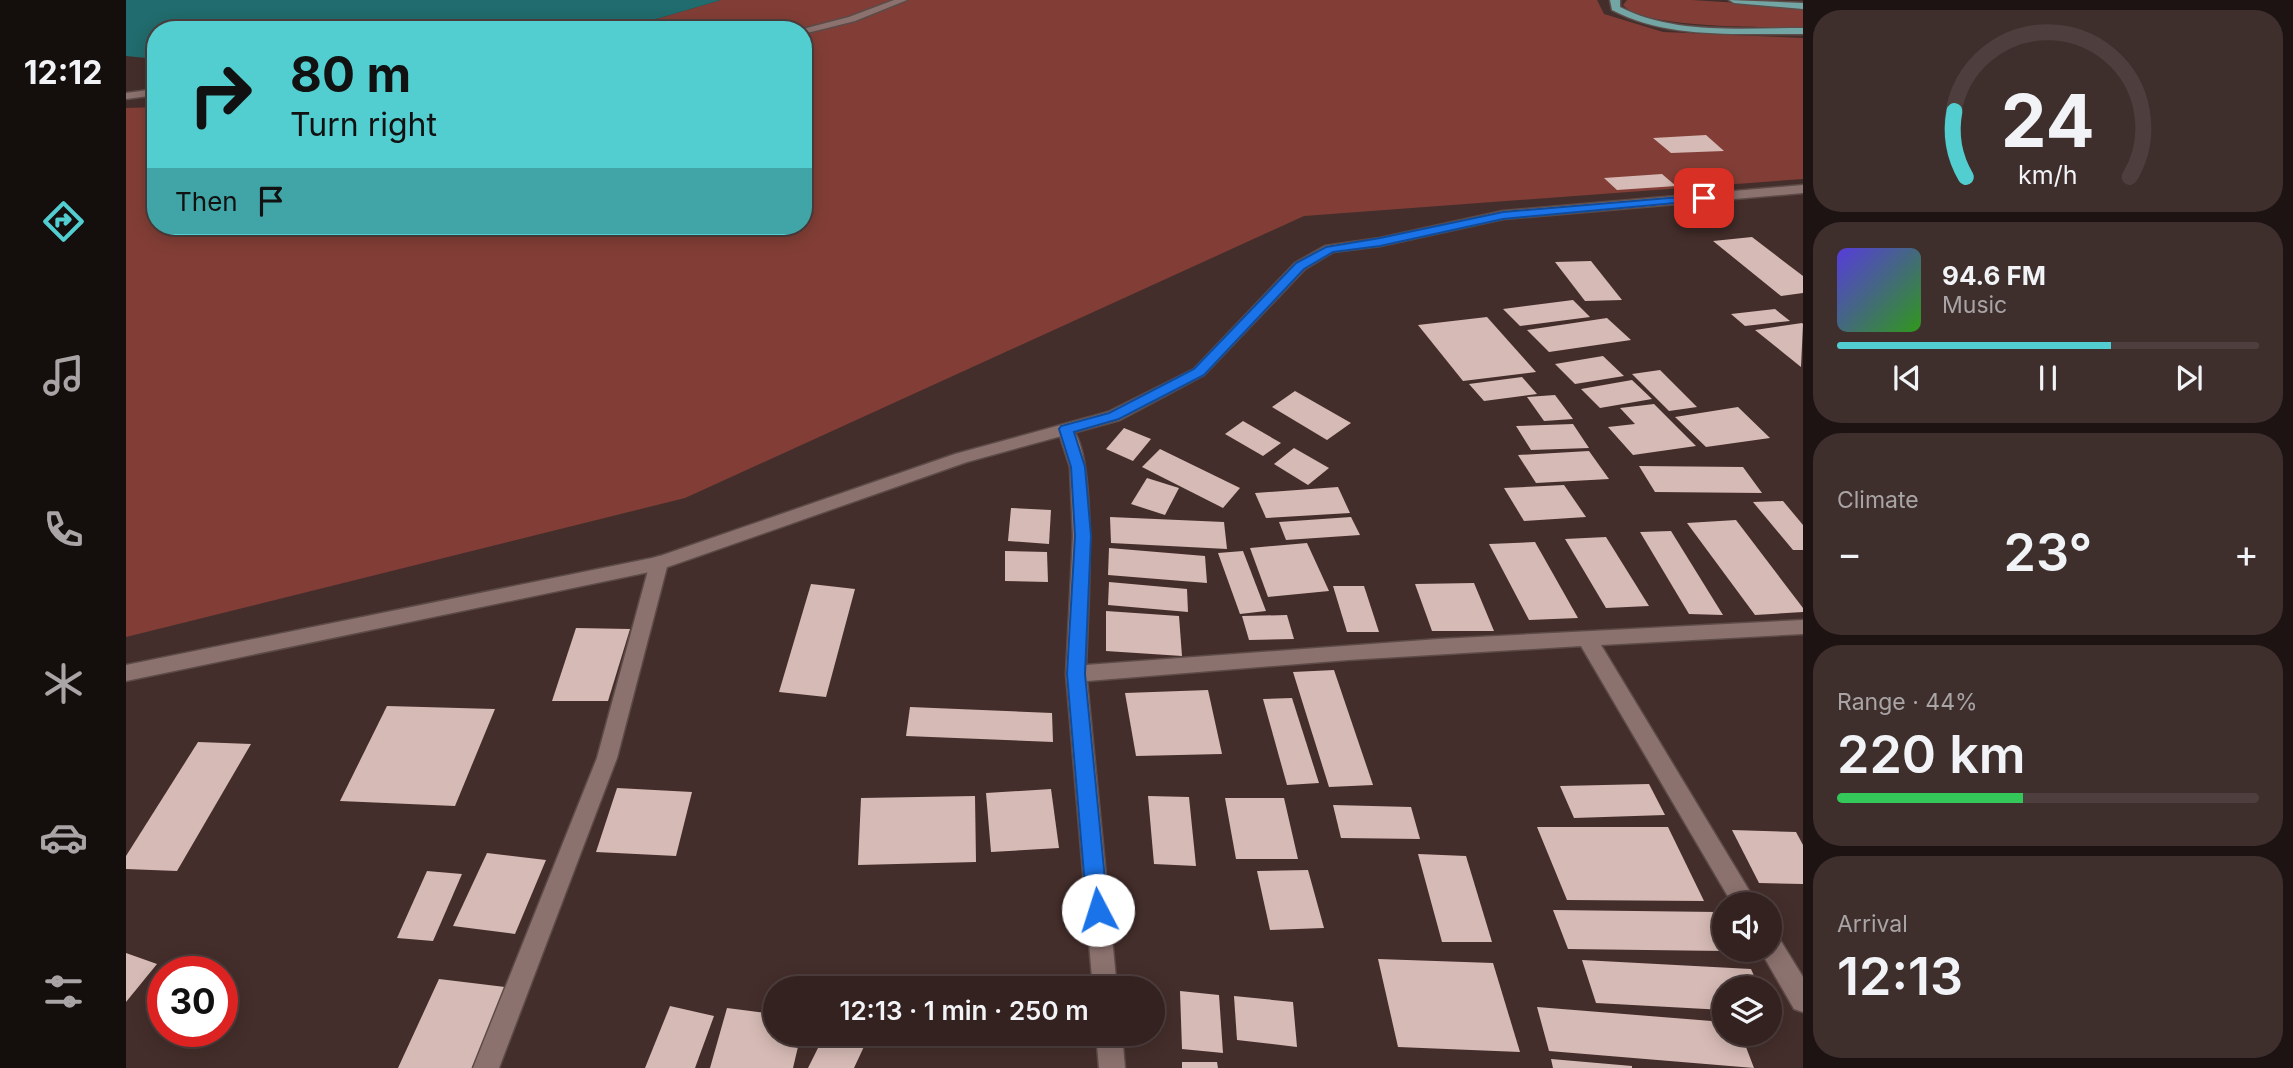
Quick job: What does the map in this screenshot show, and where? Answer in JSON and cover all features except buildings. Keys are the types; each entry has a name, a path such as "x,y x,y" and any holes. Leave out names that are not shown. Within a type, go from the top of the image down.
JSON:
{"main road":[{"path":"1615,0 1615,8 1622,13 1669,25 1803,31"},
{"path":"1734,0 1803,6"}],"street":[{"path":"812,30 852,19 902,0"},
{"path":"126,96 147,93"},
{"path":"126,673 659,563 961,458 1114,416 1199,372 1300,266 1330,249 1380,242 1503,215 1803,189"},
{"path":"1066,429 1078,467 1083,536 1076,674 1104,976"},
{"path":"486,1068 607,758 659,563"},
{"path":"1076,674 1230,660 1586,637 1803,627"},
{"path":"1586,637 1738,892"},
{"path":"1780,962 1803,1000"},
{"path":"1110,1046 1112,1068"}],"shaded area":[{"path":"721,0 1597,0 1604,14 1663,32 1803,38 1803,179 1304,216 685,498 126,637 126,108 147,107 147,235 812,235 812,21 645,21"},
{"path":"1627,0 1691,0 1803,7 1803,27 1680,23 1635,13 1623,5"}],"water":[{"path":"126,0 721,0 645,21 147,21 147,58 126,56"}],"route":[{"path":"1098,910 1076,674 1083,536 1078,467 1066,429 1114,416 1199,372 1300,266 1330,249 1380,242 1503,215 1704,198"}]}
